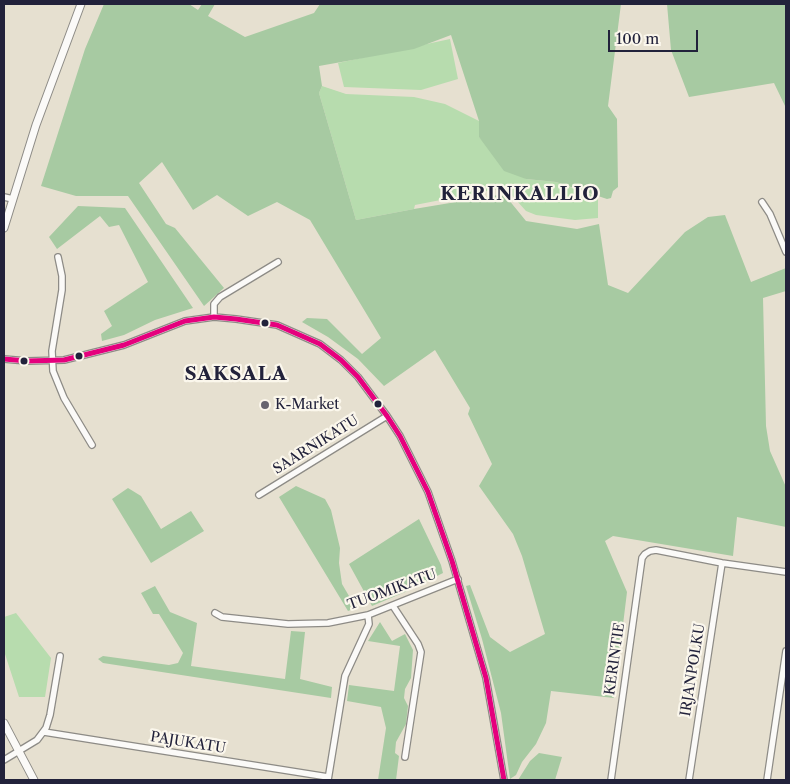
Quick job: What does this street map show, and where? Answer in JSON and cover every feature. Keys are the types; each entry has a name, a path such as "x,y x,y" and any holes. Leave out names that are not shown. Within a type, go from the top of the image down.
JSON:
{"street":[{"path":"4,228 36,125 81,4"},
{"path":"4,196 13,199"},
{"path":"762,202 770,214 786,252"},
{"path":"58,257 62,276 62,290 52,351 54,378 92,445"},
{"path":"214,317 214,304 220,297 278,262"},
{"path":"4,359 64,360 124,344 184,321 214,317 242,319 277,326 320,344 341,360 358,377 387,416 400,436 428,492 458,579 486,678 504,780"},
{"name":"SAARNIKATU","path":"259,495 387,416"},
{"name":"KERINTIE","path":"611,780 642,558 648,552 656,550 722,563"},
{"path":"722,563 786,572"},
{"name":"IRJANPOLKU","path":"689,780 722,563"},
{"name":"TUOMIKATU","path":"215,613 222,617 288,624 328,623 368,615 458,579"},
{"path":"393,606 418,644 421,652 404,757"},
{"path":"328,779 345,676 369,624 368,615"},
{"path":"767,780 786,652"},
{"path":"4,760 36,740 44,732 50,716 60,656"},
{"path":"4,722 34,780"},
{"name":"PAJUKATU","path":"44,732 328,779"}],"green space":[{"path":"104,4 189,4 198,10 202,4 215,4 208,16 245,37 314,13 320,4 621,4 608,106 617,119 618,187 613,191 611,198 607,199 556,182 526,179 504,171 479,137 479,121 451,35 414,49 319,66 322,86 319,93 356,220 504,194 526,221 577,229 599,224 608,285 628,293 685,232 708,217 725,215 751,282 786,268 786,291 763,298 766,426 770,451 786,487 786,527 737,517 733,556 613,536 605,541 627,592 614,698 551,691 546,723 536,744 522,762 516,775 510,779 501,713 466,586 470,585 490,637 510,652 545,634 522,556 513,534 479,486 492,464 468,414 470,408 435,350 384,386 358,359 328,337 302,322 307,318 327,319 362,354 381,338 310,220 277,202 248,216 217,195 193,210 162,162 139,183 166,224 175,228 224,288 204,306 128,196 76,196 41,186 85,49"},
{"path":"667,4 786,4 786,108 774,83 689,97 671,50"},
{"path":"450,39 458,79 421,90 344,87 338,63"},
{"path":"322,86 346,94 414,97 445,104 479,121 479,137 526,179 556,182 598,197 598,218 575,220 536,215 526,211 508,191 502,188 415,205 414,209 356,220 319,93"},
{"path":"78,206 125,208 193,308 155,320 124,335 102,341 101,334 112,326 104,311 148,282 119,225 109,227 100,216 57,249 49,237"},
{"path":"296,486 325,499 331,510 340,548 339,563 342,584 356,608 348,611 279,497"},
{"path":"128,488 141,496 161,529 191,511 204,531 151,563 112,499"},
{"path":"419,519 443,573 372,606 349,564"},
{"path":"155,586 170,612 197,623 191,666 285,679 291,631 305,632 300,679 332,687 331,698 103,663 98,659 103,656 169,665 178,663 183,653 159,614 153,614 141,593"},
{"path":"16,613 51,658 45,697 19,697 4,651 4,617"},
{"path":"380,622 392,641 405,634 413,650 411,678 405,689 404,698 408,706 406,724 396,742 395,753 399,756 396,780 378,780 386,728 381,707 347,701 349,685 394,691 400,646 368,641"},
{"path":"539,753 562,757 555,780 518,780 530,761"}],"transit line":[{"path":"4,359 27,361 64,360 124,345 185,321 214,317 277,325 320,344 341,360 358,377 387,416 400,436 428,492 452,561 486,678 504,780"}],"place":[{"name":"K-Market","path":"265,405"}],"district":[{"name":"KERINKALLIO","path":"520,195"},
{"name":"SAKSALA","path":"236,375"}]}
